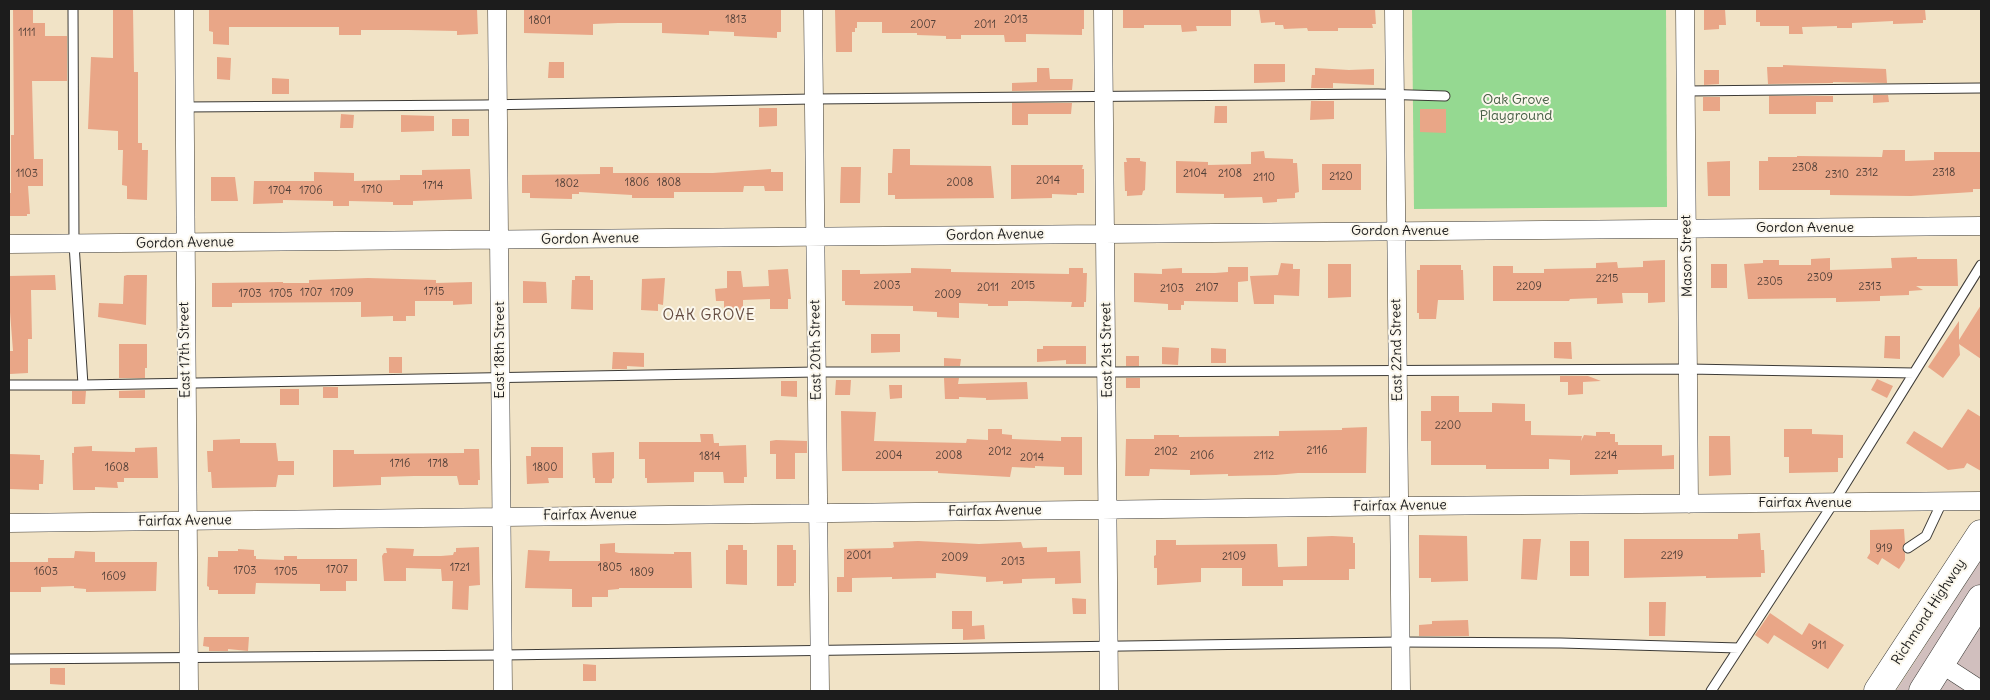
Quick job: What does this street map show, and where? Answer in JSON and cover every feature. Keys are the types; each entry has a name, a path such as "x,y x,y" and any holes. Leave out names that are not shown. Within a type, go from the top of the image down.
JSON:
{"main road":[{"name":"Richmond Highway","path":"1878,691 1981,534"},
{"path":"1923,691 1981,599"}],"street":[{"name":"East 17th Street","path":"184,9 189,691"},
{"name":"East 18th Street","path":"497,9 503,691"},
{"name":"East 20th Street","path":"813,9 820,691"},
{"name":"East 21st Street","path":"1103,9 1109,509 1109,691"},
{"name":"East 22nd Street","path":"1394,9 1401,691"},
{"name":"Mason Street","path":"1685,9 1689,504"},
{"name":"Gordon Avenue","path":"9,244 1981,226"},
{"name":"Fairfax Avenue","path":"9,523 1109,509 1981,501"},
{"path":"1941,664 1981,690"}],"lane":[{"path":"73,9 74,244 83,385"},
{"path":"1686,91 1981,88"},
{"path":"184,107 813,98 1395,94 1445,96"},
{"path":"1711,691 1834,502 1981,265"},
{"path":"9,385 186,384 816,372 1688,369 1914,373"},
{"path":"1908,548 1926,536 1942,502"},
{"path":"9,659 503,655 1400,642 1561,643 1739,648"}],"shaded area":[{"path":"1981,560 1981,691 1896,691"}],"green space":[{"name":"Oak Grove Playground","path":"1412,9 1666,9 1667,207 1414,209"}],"building":[{"path":"13,9 33,9 33,23 45,23 45,36 67,36 67,81 32,81 34,159 43,159 43,186 28,186 30,214 27,214 27,216 9,216 11,135 14,135"},
{"path":"113,9 133,9 134,72 138,72 138,143 142,143 142,150 148,150 147,200 127,199 127,186 122,185 123,150 118,150 118,131 88,129 91,57 113,58"},
{"path":"209,9 477,9 478,34 457,35 457,31 361,30 361,35 339,35 339,27 229,27 229,45 213,44 213,32 209,31"},
{"path":"524,9 781,9 781,32 777,32 777,38 734,36 734,32 709,31 709,35 662,33 662,23 618,23 593,24 593,35 524,33"},
{"path":"835,9 1084,9 1084,29 1082,29 1082,35 1026,34 1026,42 1005,42 1004,35 961,35 961,39 946,39 946,36 917,35 917,33 882,33 882,22 857,22 855,32 852,32 852,52 836,52"},
{"path":"1123,9 1231,9 1231,26 1196,26 1197,31 1182,32 1181,25 1144,25 1144,28 1123,28"},
{"path":"1259,9 1375,9 1376,24 1372,24 1373,28 1338,28 1338,31 1308,31 1307,28 1284,29 1283,25 1275,25 1275,22 1261,23"},
{"path":"1704,9 1725,9 1726,25 1719,25 1719,29 1704,30"},
{"path":"1756,9 1925,9 1926,20 1923,20 1923,23 1893,24 1893,21 1852,23 1852,28 1837,28 1837,26 1802,27 1803,34 1789,34 1789,26 1760,26 1760,22 1756,22"},
{"path":"217,57 231,58 230,80 217,79"},
{"path":"549,62 564,62 564,78 548,78"},
{"path":"1254,64 1285,64 1285,82 1254,83"},
{"path":"1783,65 1886,69 1887,83 1768,84 1767,67 1783,67"},
{"path":"1037,68 1049,68 1050,79 1073,79 1072,90 1012,91 1012,83 1037,82"},
{"path":"1315,68 1374,69 1374,85 1333,83 1333,88 1311,88 1312,75 1315,75"},
{"path":"1704,70 1719,70 1719,84 1704,85"},
{"path":"272,78 289,79 289,94 272,94"},
{"path":"1873,95 1888,95 1889,102 1873,103"},
{"path":"1769,96 1833,96 1833,102 1816,102 1816,114 1769,114"},
{"path":"1703,97 1720,97 1720,111 1703,111"},
{"path":"1311,101 1334,101 1334,119 1310,120"},
{"path":"1012,103 1072,103 1071,114 1028,114 1028,125 1012,125"},
{"path":"1215,106 1227,106 1227,123 1214,123"},
{"path":"759,108 777,108 777,126 759,127"},
{"path":"1420,109 1446,109 1446,133 1420,132"},
{"path":"341,114 354,115 353,128 340,128"},
{"path":"401,115 434,116 434,131 401,132"},
{"path":"452,119 469,119 469,136 452,136"},
{"path":"893,149 910,149 910,165 991,166 994,198 895,199 895,195 888,195 888,173 892,173"},
{"path":"1883,150 1905,150 1905,161 1934,160 1934,152 1980,152 1980,189 1973,189 1973,192 1911,196 1830,195 1830,190 1759,190 1759,161 1768,161 1768,157 1882,157"},
{"path":"1264,151 1265,158 1293,159 1293,163 1297,163 1299,192 1295,193 1295,198 1277,199 1277,202 1263,203 1262,197 1224,198 1224,194 1176,193 1176,161 1208,162 1208,165 1251,164 1251,152"},
{"path":"1126,158 1140,158 1140,161 1146,162 1145,190 1142,195 1127,196 1127,191 1125,191 1124,162 1127,162"},
{"path":"1730,161 1730,196 1708,196 1707,162"},
{"path":"1322,164 1361,164 1361,190 1322,190"},
{"path":"1011,165 1083,165 1084,193 1077,193 1077,195 1052,194 1052,198 1011,199"},
{"path":"600,167 613,167 613,173 713,173 771,169 771,172 783,172 783,191 765,191 764,186 744,186 743,192 674,192 674,198 632,198 632,195 579,192 579,194 572,194 572,199 530,198 530,193 522,193 522,175 600,174"},
{"path":"841,167 861,167 860,203 840,203"},
{"path":"470,169 472,199 413,201 413,205 393,205 393,202 349,201 349,206 333,206 333,201 283,200 283,203 253,204 254,181 314,181 314,172 354,173 354,181 400,180 400,175 422,175 422,170"},
{"path":"211,177 235,177 238,201 211,201"},
{"path":"1917,257 1917,259 1957,259 1958,286 1916,286 1923,290 1909,291 1909,295 1880,296 1880,301 1836,302 1836,298 1748,299 1744,264 1763,263 1763,260 1779,260 1779,265 1811,265 1811,259 1830,258 1830,270 1892,268 1891,258"},
{"path":"1665,260 1665,302 1648,303 1648,293 1622,293 1623,303 1597,304 1597,298 1570,299 1569,301 1493,301 1493,266 1513,266 1513,273 1544,273 1544,269 1596,268 1596,263 1617,262 1618,268 1643,267 1643,261"},
{"path":"1281,263 1293,264 1293,269 1300,269 1299,296 1274,295 1274,304 1254,304 1250,276 1278,275"},
{"path":"1328,264 1351,264 1351,297 1328,298"},
{"path":"1711,264 1727,264 1727,288 1711,288"},
{"path":"1420,265 1461,265 1461,270 1463,270 1464,300 1438,300 1436,319 1419,319 1419,313 1417,313 1417,270 1420,270"},
{"path":"1228,267 1248,267 1248,281 1238,282 1238,302 1184,301 1184,305 1181,305 1181,310 1168,310 1168,304 1134,302 1134,273 1162,274 1162,269 1182,268 1182,273 1215,273 1228,272"},
{"path":"911,268 951,269 951,272 1069,274 1069,268 1083,268 1083,273 1087,273 1086,302 1084,302 1084,307 1071,307 1072,302 1008,301 1008,306 959,303 959,318 937,317 937,312 913,311 913,306 845,305 845,301 842,301 842,270 860,270 860,274 911,273"},
{"path":"788,269 791,299 788,299 788,309 770,309 770,299 743,300 743,311 724,311 724,301 716,301 715,289 727,288 727,271 741,271 743,287 769,286 768,270"},
{"path":"55,275 56,290 31,290 32,339 28,339 28,373 10,374 10,351 13,351 9,276"},
{"path":"147,275 146,325 98,317 99,303 123,304 124,276"},
{"path":"575,276 590,276 590,280 593,280 593,310 571,309 572,280 575,280"},
{"path":"368,278 436,280 436,283 472,282 472,304 453,305 453,301 415,301 415,316 406,316 406,321 393,321 393,316 361,317 361,302 232,303 232,307 212,307 212,283 309,283 309,280"},
{"path":"665,278 663,305 658,304 658,311 641,310 642,279"},
{"path":"523,281 546,282 547,303 523,303"},
{"path":"1981,305 1981,359 1959,344 1960,355 1943,378 1928,367 1959,321 1959,340"},
{"path":"871,334 900,334 900,352 871,353"},
{"path":"1885,336 1900,336 1900,359 1884,358"},
{"path":"1554,342 1571,342 1572,359 1554,358"},
{"path":"119,344 147,344 145,378 119,378"},
{"path":"1043,346 1086,346 1086,364 1066,364 1066,360 1037,362 1037,349 1043,349"},
{"path":"1162,347 1179,348 1178,365 1162,364"},
{"path":"1211,348 1226,349 1226,363 1211,363"},
{"path":"613,352 644,353 644,367 627,366 627,369 612,369"},
{"path":"1126,356 1139,356 1139,366 1126,366"},
{"path":"389,357 402,357 402,373 389,373"},
{"path":"944,358 961,359 960,366 944,366"},
{"path":"1560,376 1588,376 1601,381 1583,382 1583,394 1568,395 1568,382 1560,382"},
{"path":"944,378 959,378 958,384 1027,382 1028,399 986,400 986,398 959,397 959,399 945,399"},
{"path":"1126,378 1140,378 1140,388 1126,388"},
{"path":"1877,379 1893,386 1887,398 1871,390"},
{"path":"836,380 851,380 850,395 835,395"},
{"path":"781,381 797,381 797,397 781,396"},
{"path":"889,385 902,385 902,398 890,399"},
{"path":"323,387 338,387 338,398 323,398"},
{"path":"280,389 299,389 299,405 280,405"},
{"path":"145,390 145,398 119,398 119,391"},
{"path":"72,391 86,391 85,404 72,404"},
{"path":"1431,396 1459,396 1459,412 1492,412 1492,403 1525,404 1525,421 1531,421 1531,435 1582,436 1581,441 1584,435 1596,436 1596,432 1610,432 1610,434 1615,434 1615,442 1618,442 1618,445 1662,445 1662,456 1674,455 1674,469 1618,470 1618,474 1570,475 1570,460 1549,459 1549,469 1486,469 1486,465 1431,465 1431,441 1421,441 1421,411 1431,411"},
{"path":"1968,409 1981,417 1981,471 1967,463 1964,468 1948,470 1906,443 1914,431 1942,448"},
{"path":"841,411 876,412 874,441 966,443 967,439 988,440 988,429 1002,429 1002,434 1012,435 1012,439 1061,441 1061,437 1082,437 1082,475 1064,475 1064,467 1035,466 1035,468 1012,467 1010,477 938,473 938,471 842,471"},
{"path":"1367,427 1366,473 1228,476 1228,474 1190,475 1190,470 1150,469 1149,476 1125,476 1126,439 1154,439 1154,435 1179,435 1179,437 1279,436 1279,431 1342,430 1342,428"},
{"path":"1784,429 1812,429 1812,434 1843,435 1843,458 1838,458 1838,472 1789,473 1789,457 1784,457"},
{"path":"700,434 713,434 714,443 719,443 719,446 746,445 747,477 744,477 744,483 724,483 723,472 694,472 694,482 647,483 647,478 645,478 645,459 639,459 639,442 701,442"},
{"path":"1709,436 1730,436 1731,475 1709,476"},
{"path":"240,439 240,443 276,443 278,461 294,461 294,475 278,475 276,487 212,488 211,472 208,472 207,451 213,451 213,440"},
{"path":"770,441 807,441 807,453 795,453 795,479 776,479 776,454 770,454"},
{"path":"92,446 92,451 135,452 135,448 157,447 158,478 124,478 124,482 117,482 118,488 95,487 95,490 73,490 72,453 74,453 74,447"},
{"path":"531,447 563,447 563,478 548,478 549,483 527,484 526,456 531,456"},
{"path":"464,449 479,449 480,480 478,480 478,485 459,485 457,476 414,476 381,477 381,485 333,487 333,450 354,450 354,454 464,453"},
{"path":"614,452 614,478 612,483 595,483 592,453"},
{"path":"9,454 40,455 40,460 44,460 43,484 39,484 39,490 9,489"},
{"path":"1904,529 1905,543 1902,548 1905,553 1905,560 1899,569 1882,558 1878,565 1867,558 1870,553 1870,530"},
{"path":"1760,533 1761,550 1764,550 1765,573 1761,573 1761,577 1624,578 1624,539 1738,539 1738,534"},
{"path":"1419,535 1467,536 1468,581 1431,582 1431,578 1419,578"},
{"path":"1307,537 1353,537 1353,543 1355,543 1355,569 1349,569 1349,580 1283,580 1283,586 1242,586 1242,568 1201,568 1201,582 1157,585 1157,568 1154,568 1156,540 1176,540 1176,545 1277,544 1278,567 1307,566"},
{"path":"1523,539 1541,539 1537,580 1521,579"},
{"path":"918,541 979,544 1021,542 1023,548 1047,547 1047,552 1080,551 1081,583 1055,584 1055,578 1022,579 1022,583 1003,584 1003,581 986,582 986,577 936,573 936,578 852,578 852,592 837,592 837,577 844,577 844,549 892,548 894,547 893,542"},
{"path":"1570,541 1589,541 1589,576 1570,576"},
{"path":"615,543 615,552 619,553 674,554 674,552 691,552 692,588 619,588 608,590 608,597 592,597 592,607 572,607 572,589 525,588 528,550 550,551 549,561 600,561 600,544"},
{"path":"728,545 743,545 743,550 747,550 747,585 726,584 726,550 728,550"},
{"path":"777,545 793,545 793,550 796,550 796,583 794,583 794,586 777,586"},
{"path":"479,547 480,585 469,586 468,610 452,609 453,581 442,581 441,569 406,568 406,581 384,581 382,556 384,553 387,553 386,548 414,549 413,556 441,556 453,555 456,552 456,548"},
{"path":"238,549 254,550 256,559 284,560 284,556 297,556 297,559 357,559 357,581 346,581 346,591 320,591 320,584 256,583 255,594 218,594 218,590 209,590 207,586 208,557 218,557 218,551 238,551"},
{"path":"75,551 95,552 95,562 157,562 156,591 86,592 86,589 74,588 74,586 41,587 41,592 9,592 9,562 48,562 48,558 74,558"},
{"path":"1072,598 1086,599 1086,614 1073,614"},
{"path":"1649,602 1666,602 1665,636 1649,636"},
{"path":"952,611 972,611 972,626 984,625 985,639 963,640 963,629 952,629"},
{"path":"1770,613 1802,635 1809,623 1844,645 1828,669 1774,635 1768,644 1755,635"},
{"path":"1468,620 1469,636 1419,636 1419,625 1432,624 1432,621"},
{"path":"204,637 249,637 248,651 228,649 228,651 209,651 209,647 203,646"},
{"path":"583,664 596,665 596,681 583,681"},
{"path":"50,668 65,668 65,685 50,684"}],"district":[{"name":"OAK GROVE","path":"709,316"}]}
